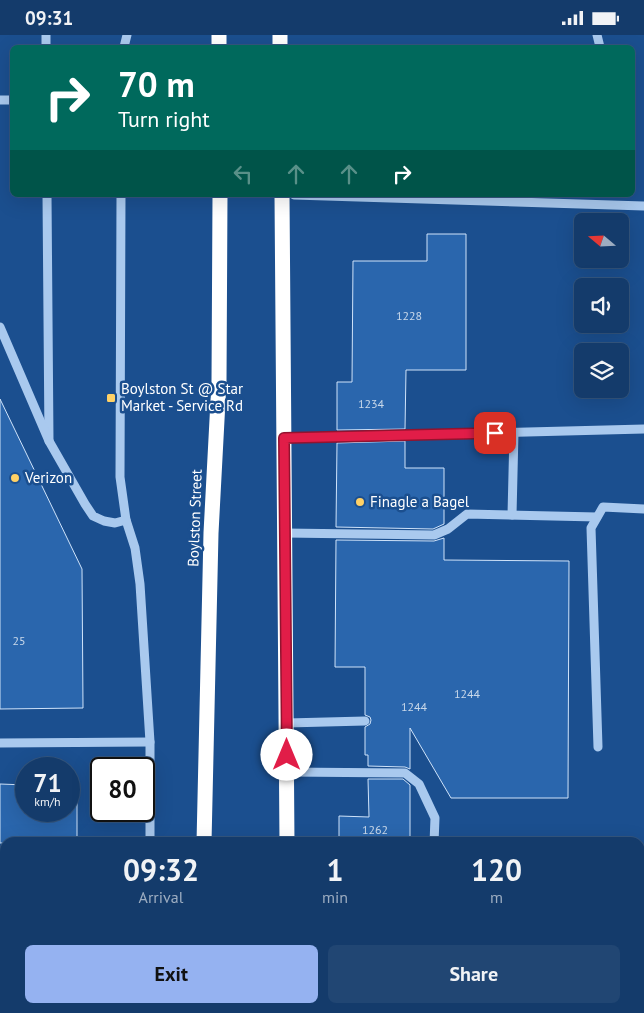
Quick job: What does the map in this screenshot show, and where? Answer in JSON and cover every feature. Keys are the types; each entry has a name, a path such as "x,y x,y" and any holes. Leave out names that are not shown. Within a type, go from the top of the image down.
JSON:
{"highway":[{"name":"Boylston Street","path":"204,837 211,533 219,372 220,197"},
{"path":"282,197 287,837"}],"street":[{"path":"47,197 49,441"},
{"path":"121,197 120,477 126,520 138,565 150,742 150,837"},
{"path":"431,197 644,205"},
{"path":"625,197 627,205"},
{"path":"0,327 49,441 93,516 115,523 126,520"},
{"path":"284,438 644,429"},
{"path":"512,515 514,432"},
{"path":"598,747 591,528 603,507 644,509"},
{"path":"285,533 434,535 448,529 467,514 597,517"},
{"path":"287,723 365,721"},
{"path":"0,743 150,742"},
{"path":"286,772 405,773 419,784 435,818 434,837"}],"building":[{"path":"427,234 466,234 466,370 406,370 405,429 337,430 337,382 352,382 353,261 427,261"},
{"path":"0,399 82,569 83,708 0,709"},
{"path":"405,441 405,468 444,468 444,524 433,529 336,527 337,443"},
{"path":"444,538 444,560 569,561 568,798 451,798 410,728 410,769 405,767 368,766 368,755 365,755 365,727 370,724 371,720 370,717 365,715 365,667 335,667 336,540 434,541"},
{"path":"368,779 403,779 410,785 410,837 339,837 339,816 369,817"},
{"path":"0,784 15,785 15,822 77,822 77,837 0,837"}],"place":[{"name":"Boylston St @ Star Market - Service Rd","path":"111,398"},
{"name":"Verizon","path":"15,478"},
{"name":"Finagle a Bagel","path":"360,502"}],"route":[{"path":"287,755 284,438 495,433"}]}
